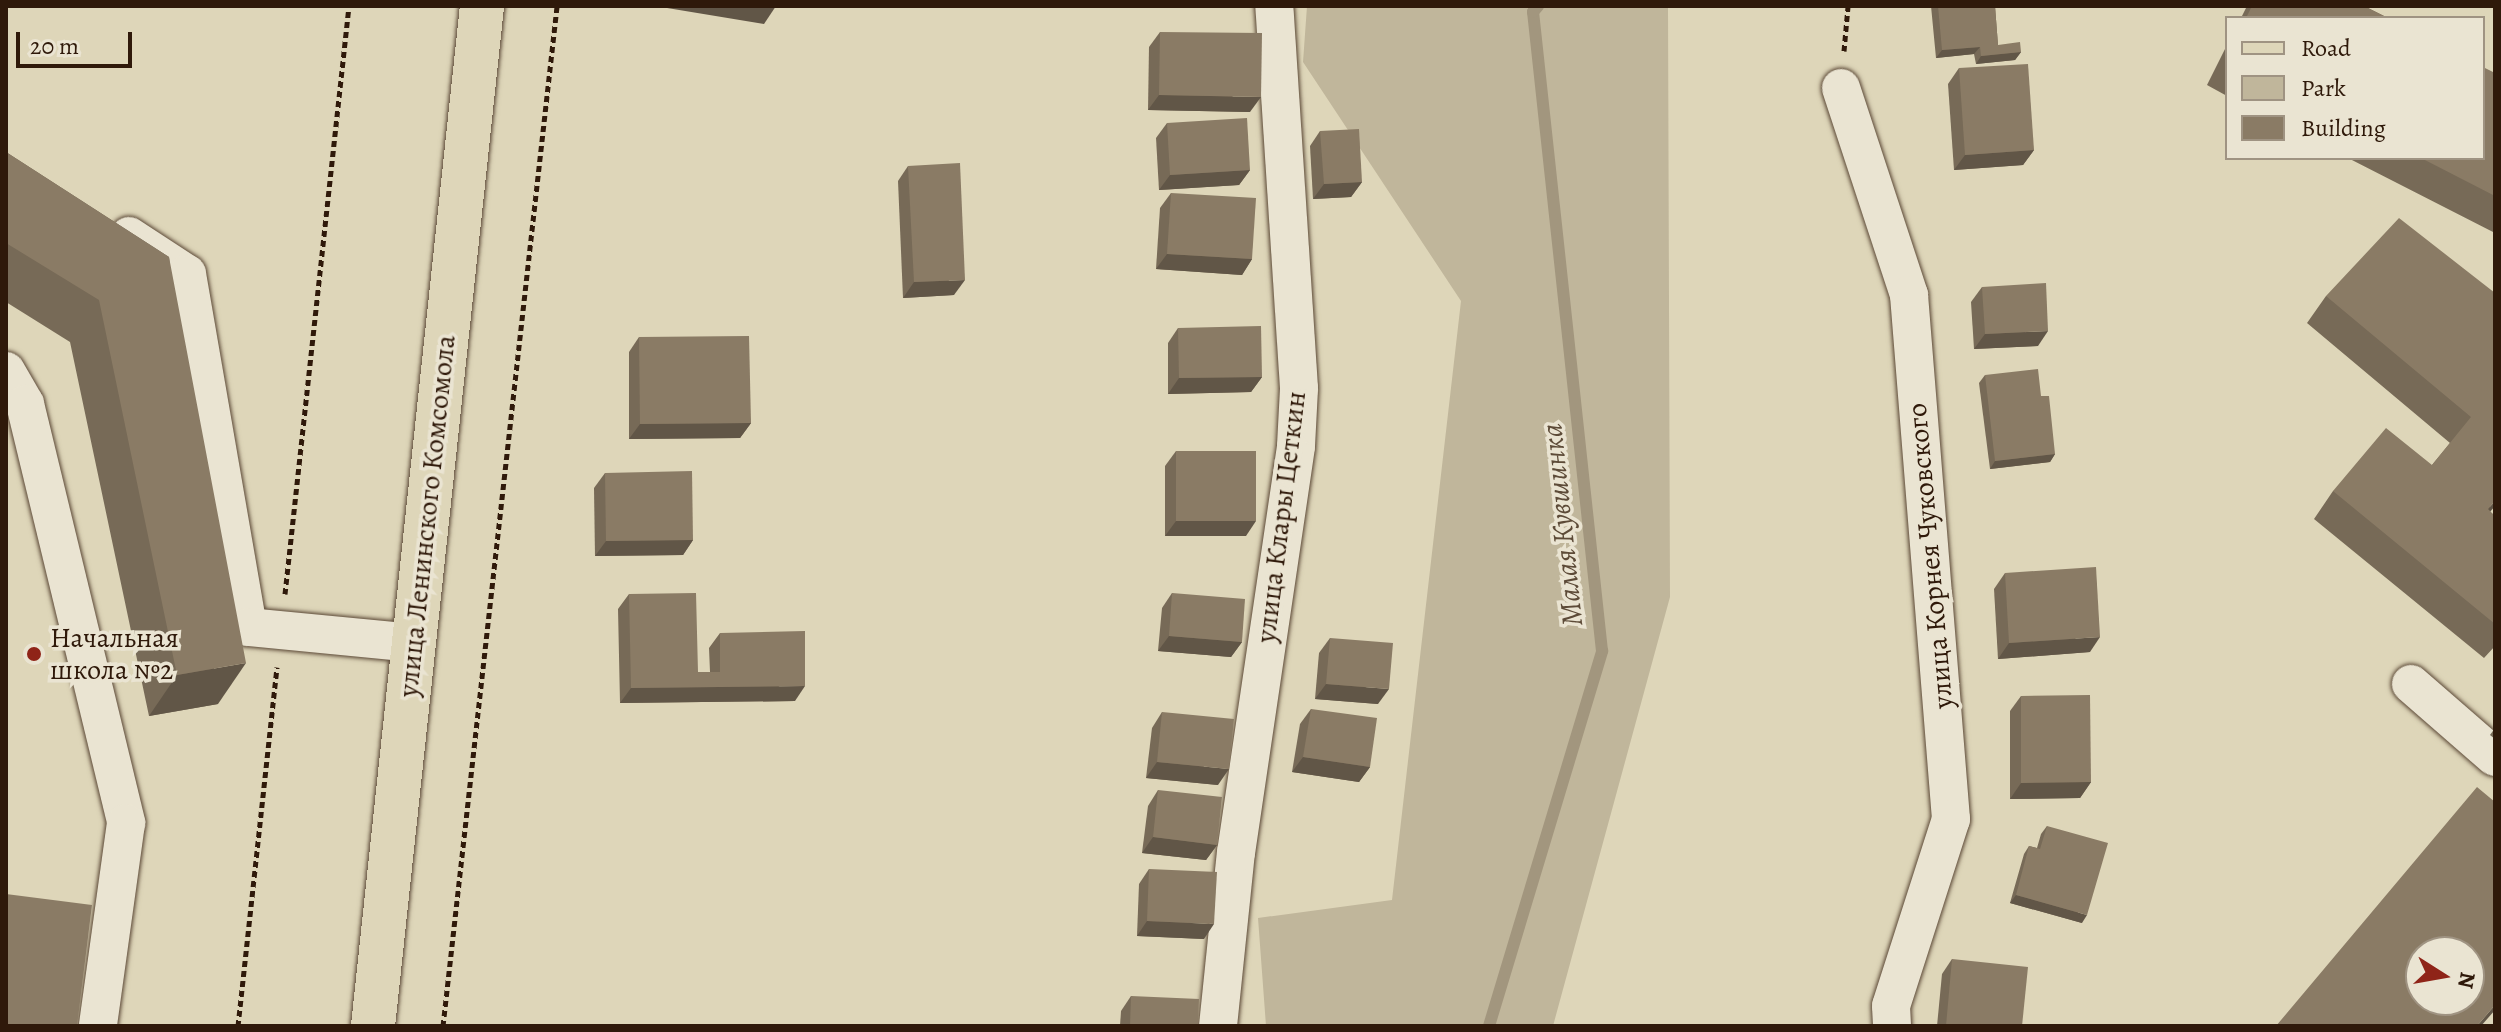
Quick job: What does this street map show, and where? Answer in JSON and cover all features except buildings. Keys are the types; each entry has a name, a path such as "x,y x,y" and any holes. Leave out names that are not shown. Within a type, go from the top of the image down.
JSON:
{"main road":[{"name":"улица Ленинского Комсомола","path":"373,1026 482,6"}],"street":[{"name":"улица Клары Цеткин","path":"1218,1026 1236,853 1296,446 1299,388 1274,6"},
{"name":"улица Корнея Чуковского","path":"1841,88 1909,295 1951,819 1891,1006 1892,1026"},
{"path":"96,215 187,274 248,627 413,643"},
{"path":"6,371 25,404 126,823 98,1026"},
{"path":"2411,684 2495,757"}],"path":[{"path":"238,1026 349,6"},
{"path":"443,1026 557,6"}],"green space":[{"path":"1307,6 1668,6 1670,597 1553,1026 1266,1026 1258,918 1392,900 1461,301 1303,62"}],"waterway":[{"name":"Малая Кувшинка","path":"1489,1026 1602,651 1533,12 1538,6"}],"place":[{"name":"Начальная школа №2","path":"34,654"}]}
